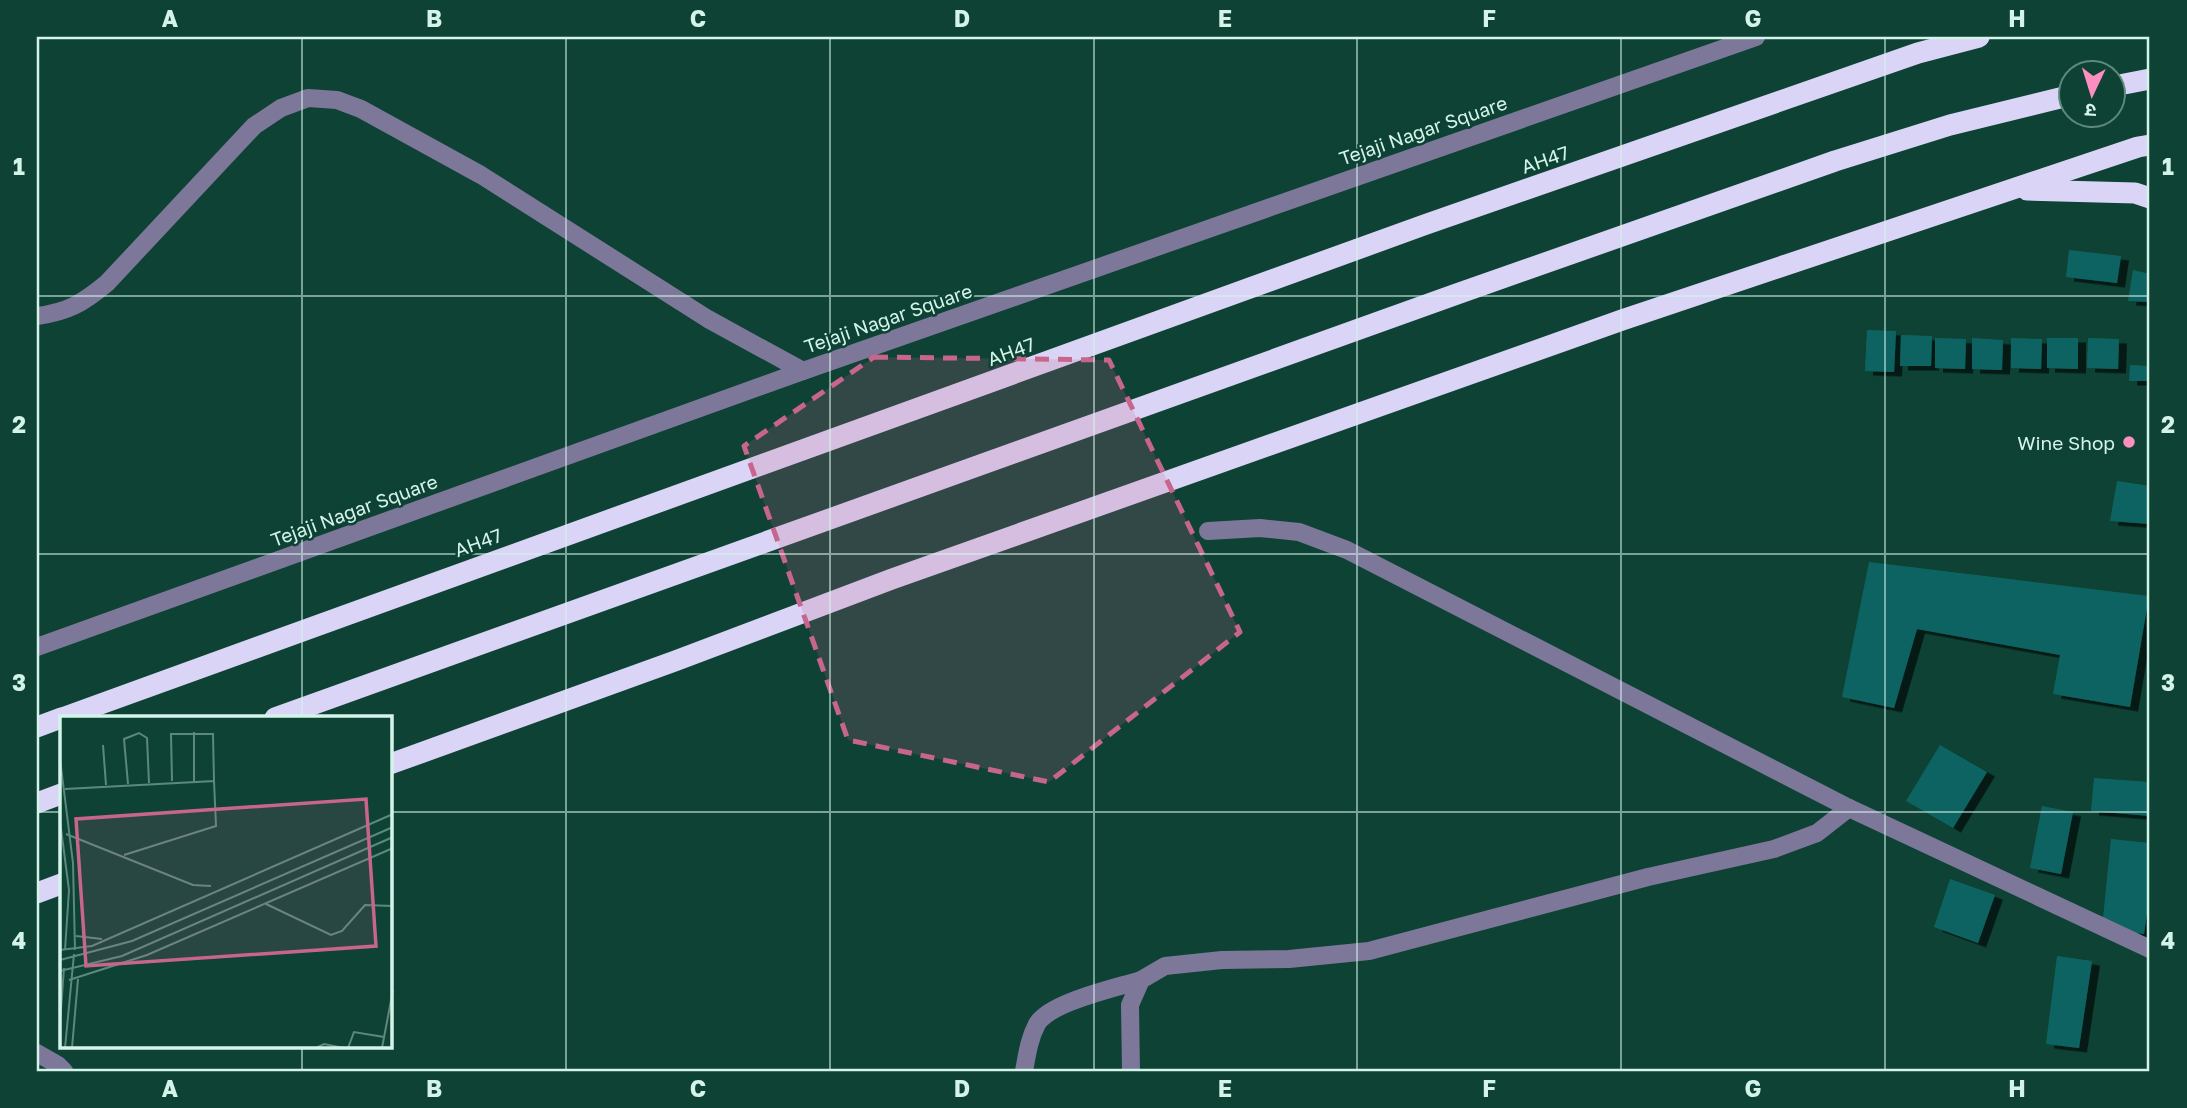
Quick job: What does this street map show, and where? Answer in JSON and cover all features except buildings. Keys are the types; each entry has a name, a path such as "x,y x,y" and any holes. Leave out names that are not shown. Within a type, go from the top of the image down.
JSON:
{"highway":[{"name":"AH47","path":"68,716 1424,225 1918,53 1979,37"},
{"path":"2128,83 2150,79"},
{"path":"281,716 1809,170 1950,125 2058,98"},
{"path":"392,763 892,579 1622,320 2150,145"},
{"path":"2012,189 2135,193 2150,198"},
{"name":"AH47","path":"37,727 60,719"},
{"path":"37,803 60,794"},
{"path":"37,893 60,884"}],"street":[{"name":"Tejaji Nagar Square","path":"37,647 803,371 1756,37"},
{"path":"37,316 68,310 88,299 107,283 254,126 281,108 308,98 338,100 390,124 481,176 708,318 803,371"},
{"path":"1208,531 1260,528 1299,532 1348,550 1849,808 2150,949"},
{"path":"1024,1071 1028,1044 1038,1021 1060,1005 1140,980 1165,966 1222,960 1289,959 1382,948 1648,877 1774,849 1818,833 1849,808"},
{"path":"1131,1071 1130,1004 1140,980"},
{"path":"37,1054 64,1071"}],"highlighted area":[{"path":"874,357 1109,360 1240,632 1049,782 848,740 744,446"}],"place":[{"name":"Wine Shop","path":"2129,442"}]}
